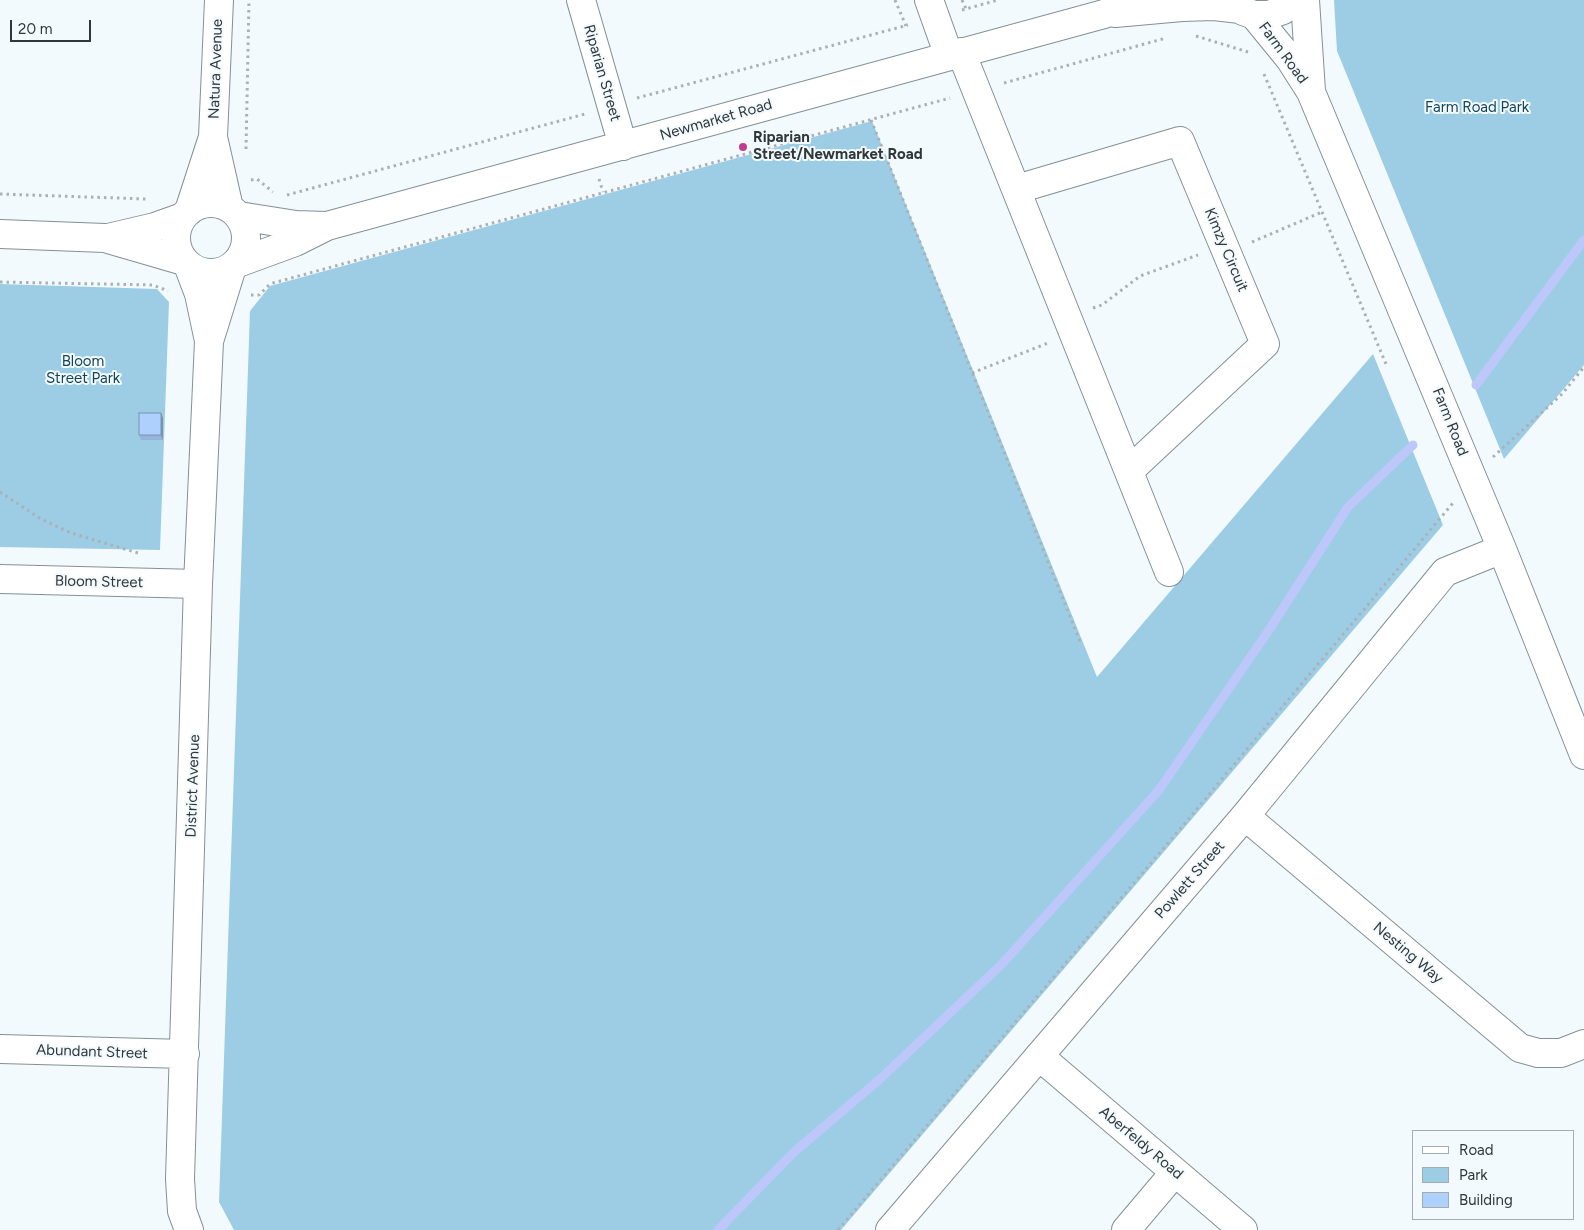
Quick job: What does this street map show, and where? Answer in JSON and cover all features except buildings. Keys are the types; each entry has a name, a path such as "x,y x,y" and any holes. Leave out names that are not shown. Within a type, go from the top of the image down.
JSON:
{"street":[{"name":"Natura Avenue","path":"186,214 213,137 219,0"},
{"name":"Riparian Street","path":"581,0 623,146"},
{"path":"929,0 955,54 978,90 1169,572"},
{"name":"Newmarket Road","path":"234,266 295,242 327,226 1104,14 1135,0"},
{"name":"Newmarket Road","path":"1104,14 1214,6 1241,8 1269,15 1283,10 1296,0"},
{"name":"Farm Road","path":"1305,0 1311,92"},
{"name":"Farm Road","path":"1241,8 1290,59 1311,92 1473,478 1584,755"},
{"name":"Natura Avenue","path":"213,137 234,212"},
{"name":"Kimzy Circuit","path":"1017,189 1180,140 1265,344 1129,471"},
{"path":"0,234 104,238 155,227 186,214 196,206 211,203 234,212 246,230 246,242 242,255 234,266 223,272 208,274 198,271 186,263 104,238"},
{"name":"Newmarket Road","path":"234,212 296,225 327,226"},
{"path":"186,214 176,230 178,252 186,263"},
{"name":"District Avenue","path":"186,263 211,294"},
{"name":"District Avenue","path":"189,1230 182,1211 180,1179 198,584 211,294 234,266"},
{"name":"Powlett Street","path":"890,1230 1245,816 1444,572 1502,549"},
{"name":"Bloom Street","path":"0,579 198,584"},
{"name":"Nesting Way","path":"1245,816 1520,1048 1538,1053 1561,1053 1584,1044"},
{"name":"Abundant Street","path":"0,1049 185,1054"},
{"name":"Aberfeldy Road","path":"1039,1056 1243,1230"},
{"path":"1126,1230 1175,1172"}],"path":[{"path":"247,155 245,122 250,0"},
{"path":"896,0 906,26"},
{"path":"962,0 966,9"},
{"path":"1194,35 1251,53"},
{"path":"0,282 153,285 173,293 259,296 268,285 273,283 1168,38"},
{"path":"1262,69 1386,364"},
{"path":"580,105 603,192"},
{"path":"870,120 1081,644"},
{"path":"249,172 250,180"},
{"path":"0,194 147,199"},
{"path":"972,373 1071,325 1102,305 1140,276 1225,249 1322,212"},
{"path":"838,1230 1243,754 1473,478 1516,434 1562,394 1584,367"},
{"path":"0,492 42,519 71,533 147,554"}],"green space":[{"name":"Farm Road Park","path":"1334,0 1584,0 1584,365 1504,459 1337,51"},
{"path":"872,121 1097,677 1373,354 1443,525 841,1230 234,1230 219,1202 250,311 270,286"},
{"name":"Bloom Street Park","path":"0,284 157,289 169,302 160,550 0,547"}],"waterway":[{"path":"1476,385 1584,240"},
{"path":"718,1230 793,1153 880,1079 1002,964 1159,790 1269,630 1348,507 1413,445"}],"place":[{"name":"Riparian Street/Newmarket Road","path":"743,147"}]}
